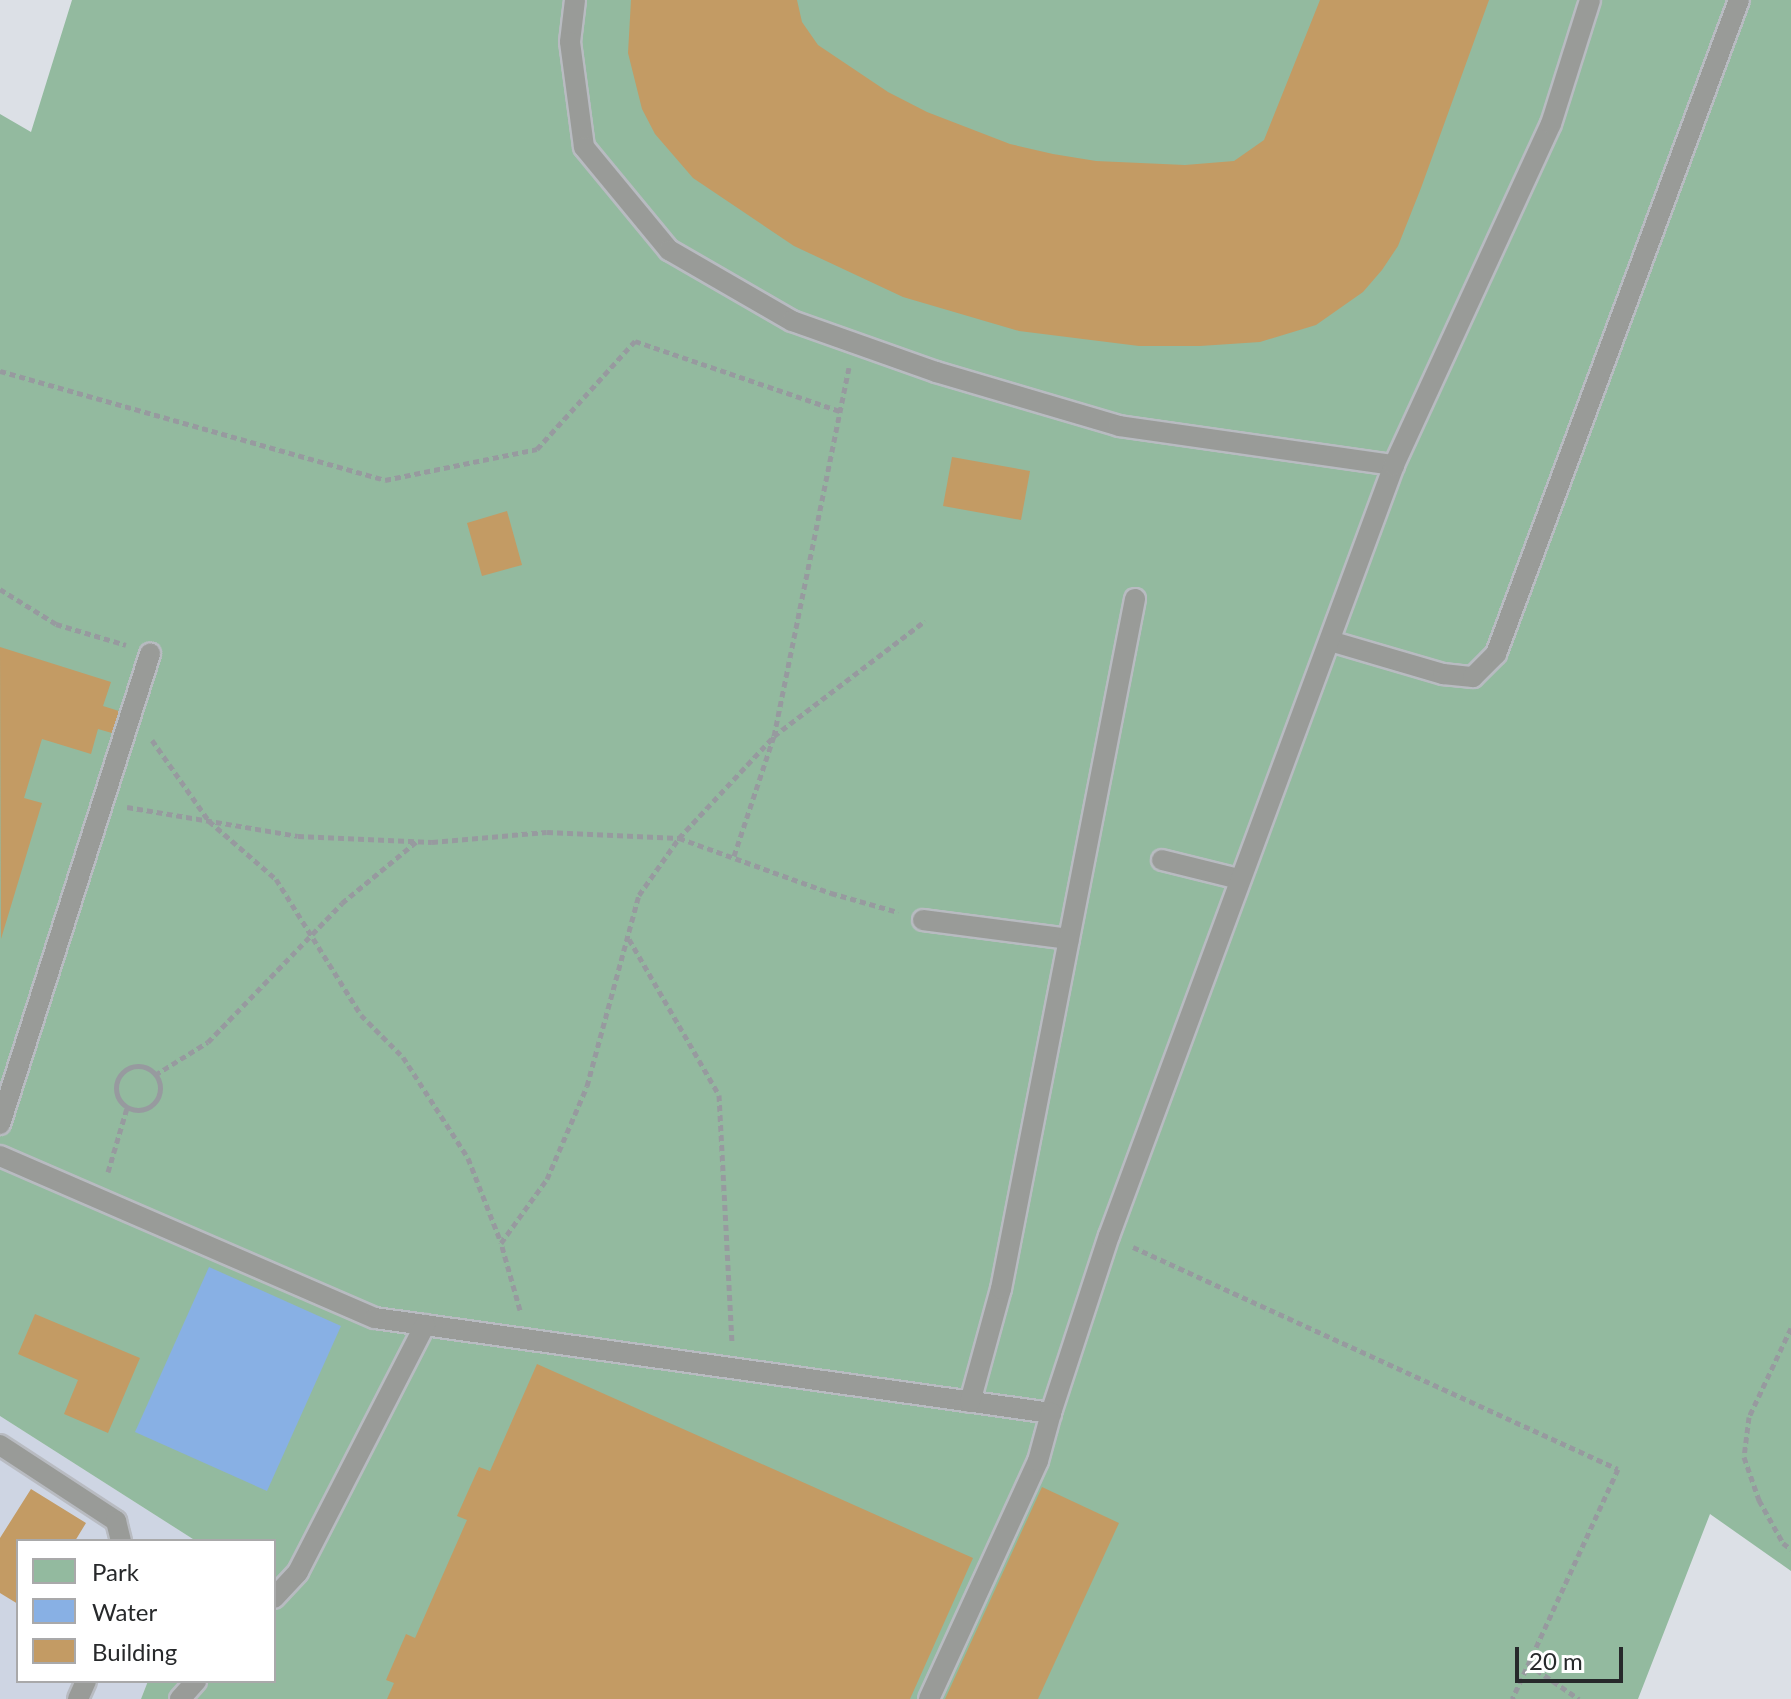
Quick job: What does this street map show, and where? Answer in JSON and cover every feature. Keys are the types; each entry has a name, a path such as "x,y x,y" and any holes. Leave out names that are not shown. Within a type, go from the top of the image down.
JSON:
{"lane":[{"path":"575,0 570,42 584,147 669,250 792,321 854,344 1119,426 1394,465"},
{"path":"929,1699 1038,1461 1109,1236 1394,465 1551,124 1590,0"},
{"path":"1330,641 1443,674 1473,677 1496,654 1739,0"},
{"path":"970,1402 1001,1289 1135,599"},
{"path":"0,1124 150,653"},
{"path":"1162,860 1239,879"},
{"path":"923,920 1069,939"},
{"path":"0,1156 375,1318 1051,1413"},
{"path":"276,1596 298,1572 425,1325"},
{"path":"0,1445 116,1521 120,1539"},
{"path":"180,1699 194,1683"}],"path":[{"path":"0,371 385,480 537,449 635,341 842,412"},
{"path":"734,856 774,736 854,344"},
{"path":"0,589 56,624 150,653"},
{"path":"501,1243 547,1179 587,1086 639,895 679,838 774,736 925,621"},
{"path":"132,711 209,821 276,879 361,1015 403,1057 468,1158 501,1243 527,1338"},
{"path":"103,803 298,836 417,841 547,832 679,838 831,893 923,920"},
{"path":"155,1075 208,1042 342,903 417,841"},
{"path":"628,939 719,1095 733,1368"},
{"path":"138,1066 155,1075 159,1093 155,1102 147,1108 127,1108 116,1092 121,1074 138,1066"},
{"path":"99,1200 127,1108"},
{"path":"1109,1236 1618,1469 1512,1699"},
{"path":"1791,1328 1749,1417 1744,1457 1759,1500 1783,1543 1791,1549"},
{"path":"1528,1664 1579,1699"}],"shaded area":[{"path":"0,1416 193,1539 16,1539 16,1683 147,1683 141,1699 0,1699"}],"green space":[{"path":"72,0 1791,0 1791,1571 1710,1514 1638,1699 141,1699 147,1683 276,1683 276,1539 193,1539 0,1416 0,114 31,132"}],"water":[{"path":"209,1267 341,1326 267,1491 135,1432"}],"building":[{"path":"631,0 797,0 802,22 818,45 888,92 927,112 1010,144 1053,154 1096,161 1185,165 1234,161 1264,140 1320,0 1489,0 1398,246 1363,292 1316,325 1260,342 1139,346 1019,331 903,297 794,246 693,178 655,134 642,109 628,53"},
{"path":"952,457 1030,471 1021,520 943,506"},
{"path":"507,511 522,565 482,576 467,523"},
{"path":"0,647 111,682 103,706 119,711 112,733 98,729 91,754 42,739 24,798 42,803 1,939"},
{"path":"35,1314 140,1358 108,1433 64,1414 78,1380 18,1354"},
{"path":"537,1364 973,1558 910,1699 387,1699 394,1683 386,1680 406,1634 415,1638 467,1520 457,1516 479,1467 490,1471"},
{"path":"1042,1487 1119,1523 1038,1699 945,1699"},
{"path":"31,1489 86,1523 76,1539 16,1539 16,1603 0,1593 0,1538"}]}
